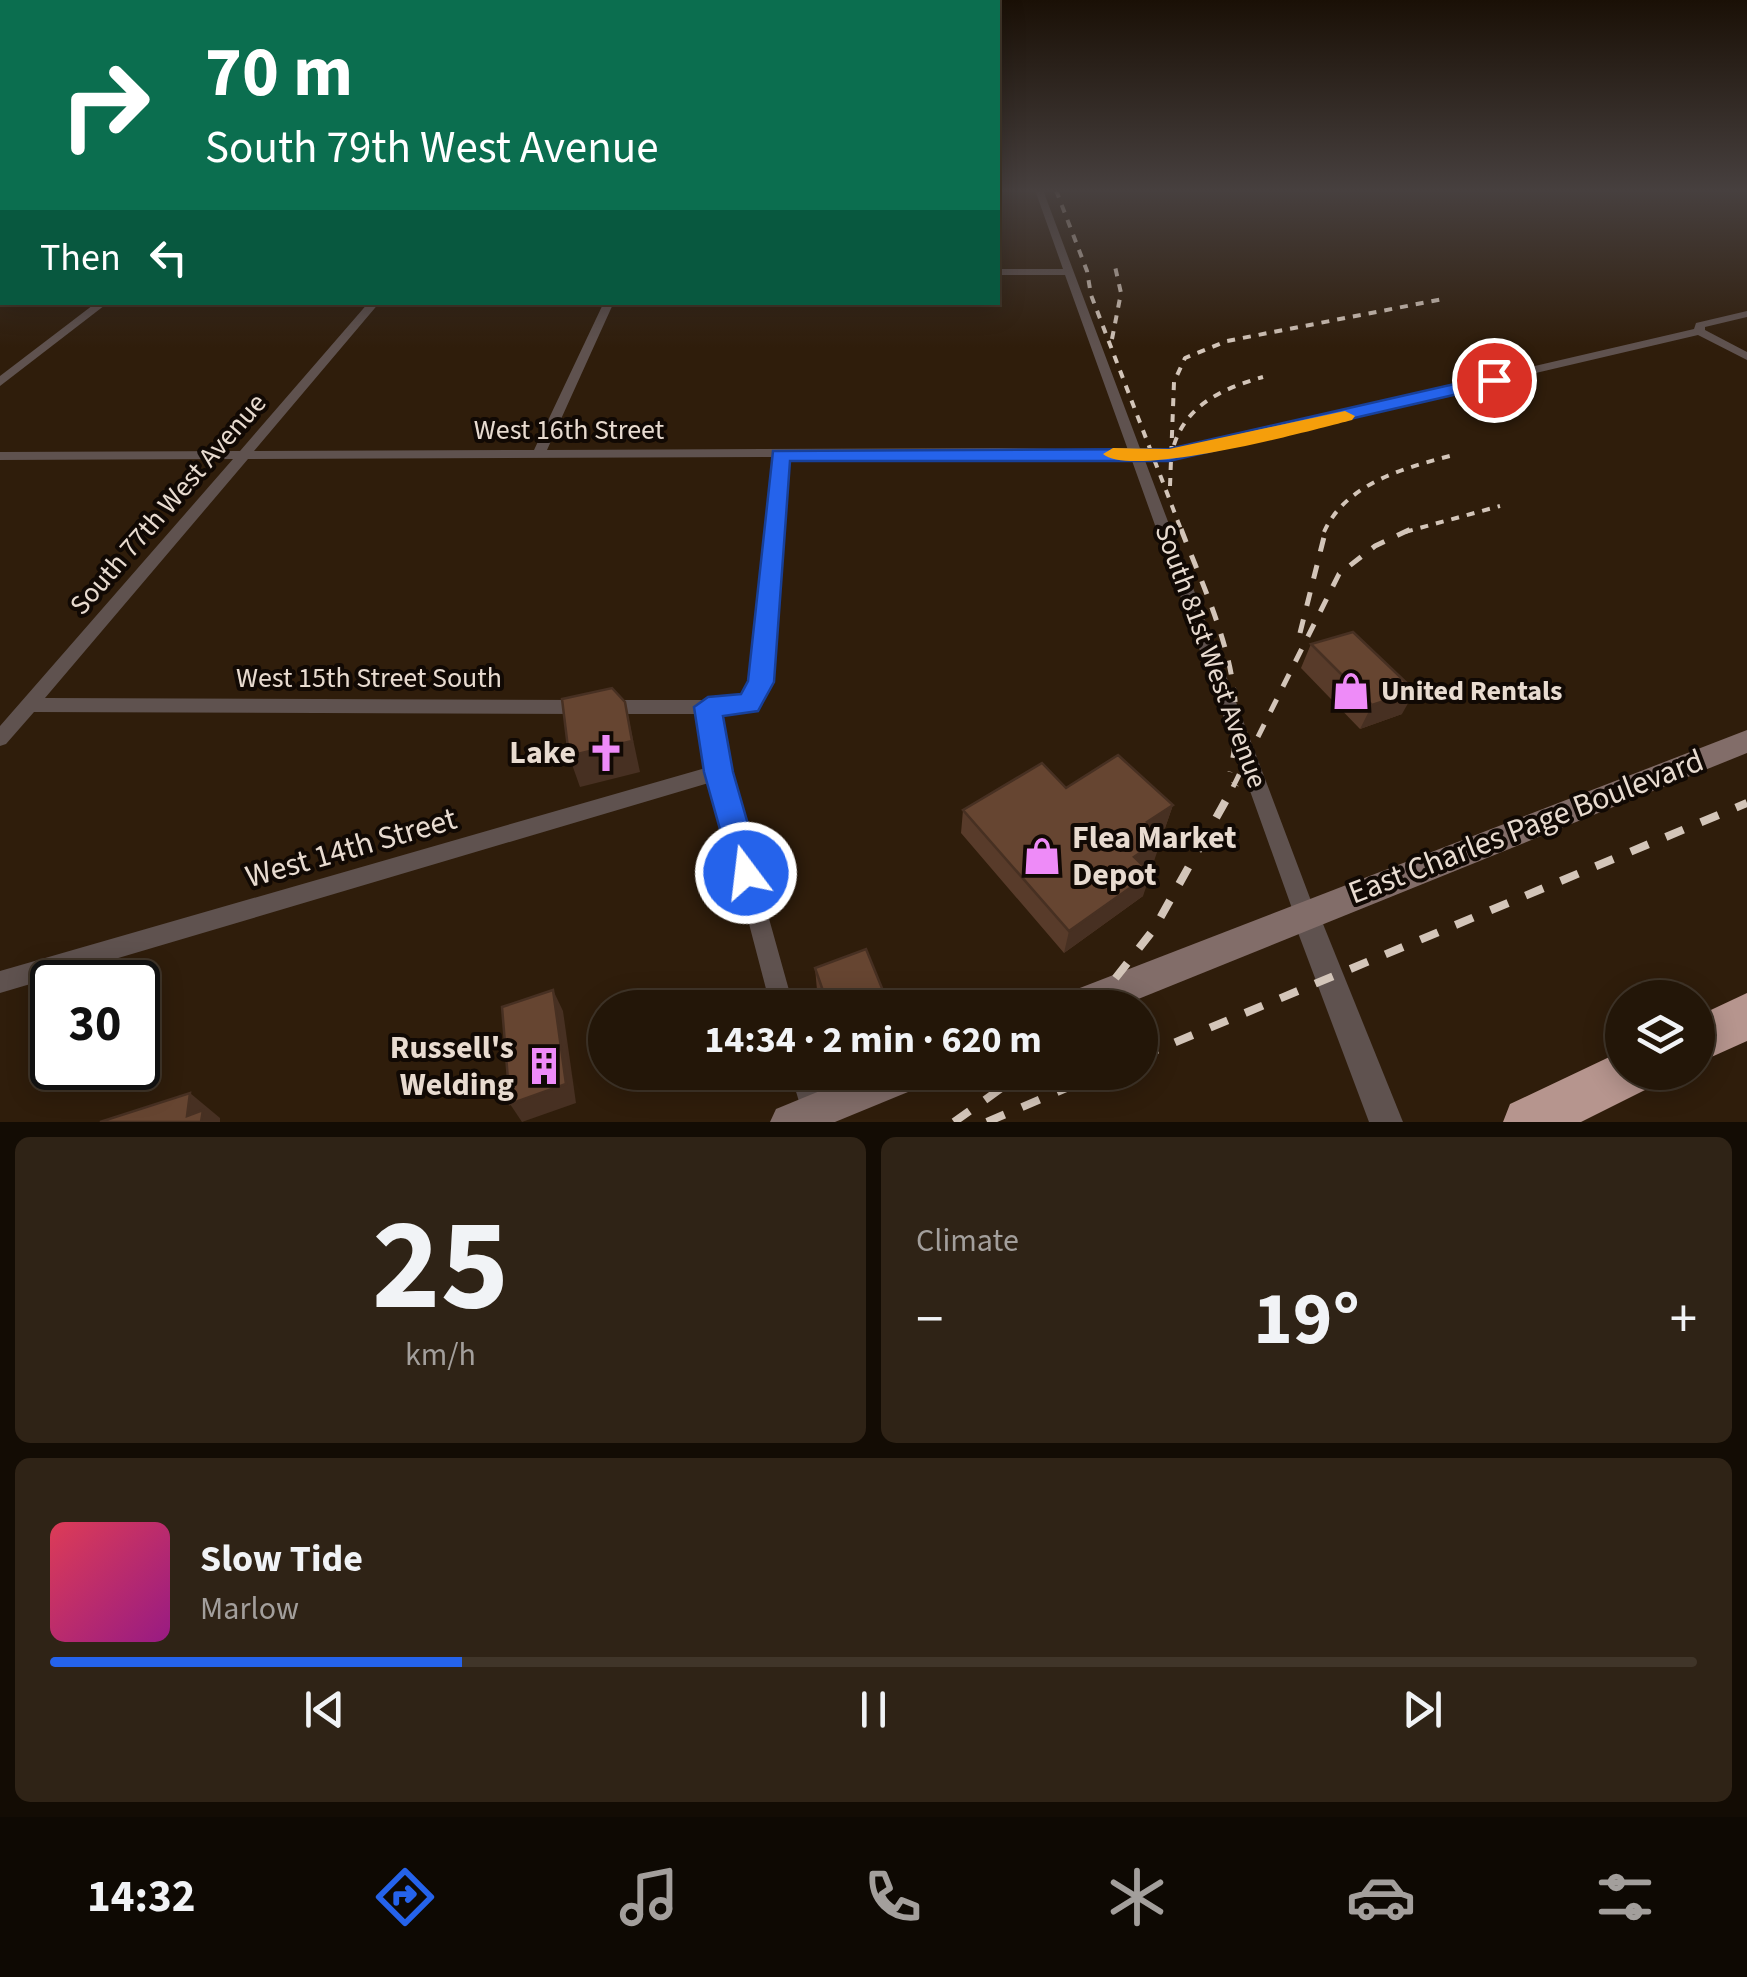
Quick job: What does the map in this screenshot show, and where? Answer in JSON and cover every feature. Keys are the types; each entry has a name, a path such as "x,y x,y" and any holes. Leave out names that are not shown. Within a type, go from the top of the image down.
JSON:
{"highway":[{"path":"1715,1032 1747,1016"},
{"path":"1528,1122 1605,1084"}],"main road":[{"name":"East Charles Page Boulevard","path":"1117,990 1747,741"},
{"path":"802,1117 868,1090"}],"street":[{"name":"South 81st West Avenue","path":"1058,242 1386,1122"},
{"path":"1000,272 1069,272"},
{"path":"0,382 100,305"},
{"name":"South 77th West Avenue","path":"0,739 372,305"},
{"path":"538,455 608,305"},
{"name":"West 16th Street","path":"0,456 1169,455 1699,330 1700,325 1747,314"},
{"path":"1699,330 1747,357"},
{"name":"West 15th Street South","path":"30,705 749,704 761,682 780,456"},
{"path":"708,707 718,772 778,990"},
{"name":"West 14th Street","path":"0,982 718,772"},
{"path":"802,1090 802,1117"}],"building":[{"path":"1353,632 1415,691 1372,705 1311,644"},
{"path":"612,688 625,702 632,741 569,756 562,699"},
{"path":"1118,755 1173,805 1147,822 1162,838 1134,857 1151,873 1069,931 963,810 1042,763 1066,788"},
{"path":"866,949 883,990 823,990 815,968"},
{"name":"Russell's Welding","path":"553,990 566,1084 510,1104 502,1007"},
{"path":"190,1093 187,1116 203,1110 201,1122 100,1122"}],"railway":[{"path":"1076,242 1091,295 1182,532"},
{"path":"1112,339 1121,293 1114,262"},
{"path":"1170,486 1174,382 1185,358 1227,341 1443,299"},
{"path":"1174,445 1198,408 1234,386 1263,377"},
{"path":"1324,532 1334,515 1364,488 1400,471 1457,454"},
{"path":"1405,532 1500,506"},
{"path":"1181,529 1216,618 1232,678 1236,709 1230,772"},
{"path":"1300,633 1326,529"},
{"path":"1233,787 1339,574 1375,546 1411,529"},
{"path":"1106,990 1154,929 1235,784"},
{"path":"1158,1049 1747,803"},
{"path":"954,1122 999,1090"},
{"path":"987,1122 1062,1090"}],"slow traffic":[{"path":"1113,454 1169,455 1345,416"}],"place":[{"name":"United Rentals","path":"1351,691"},
{"name":"Lake","path":"606,753"},
{"name":"Flea Market Depot","path":"1042,856"},
{"name":"Russell's Welding","path":"544,1066"}],"route":[{"path":"746,873 718,772 708,707 749,704 761,682 780,456 997,452 1153,457 1494,380"}]}
